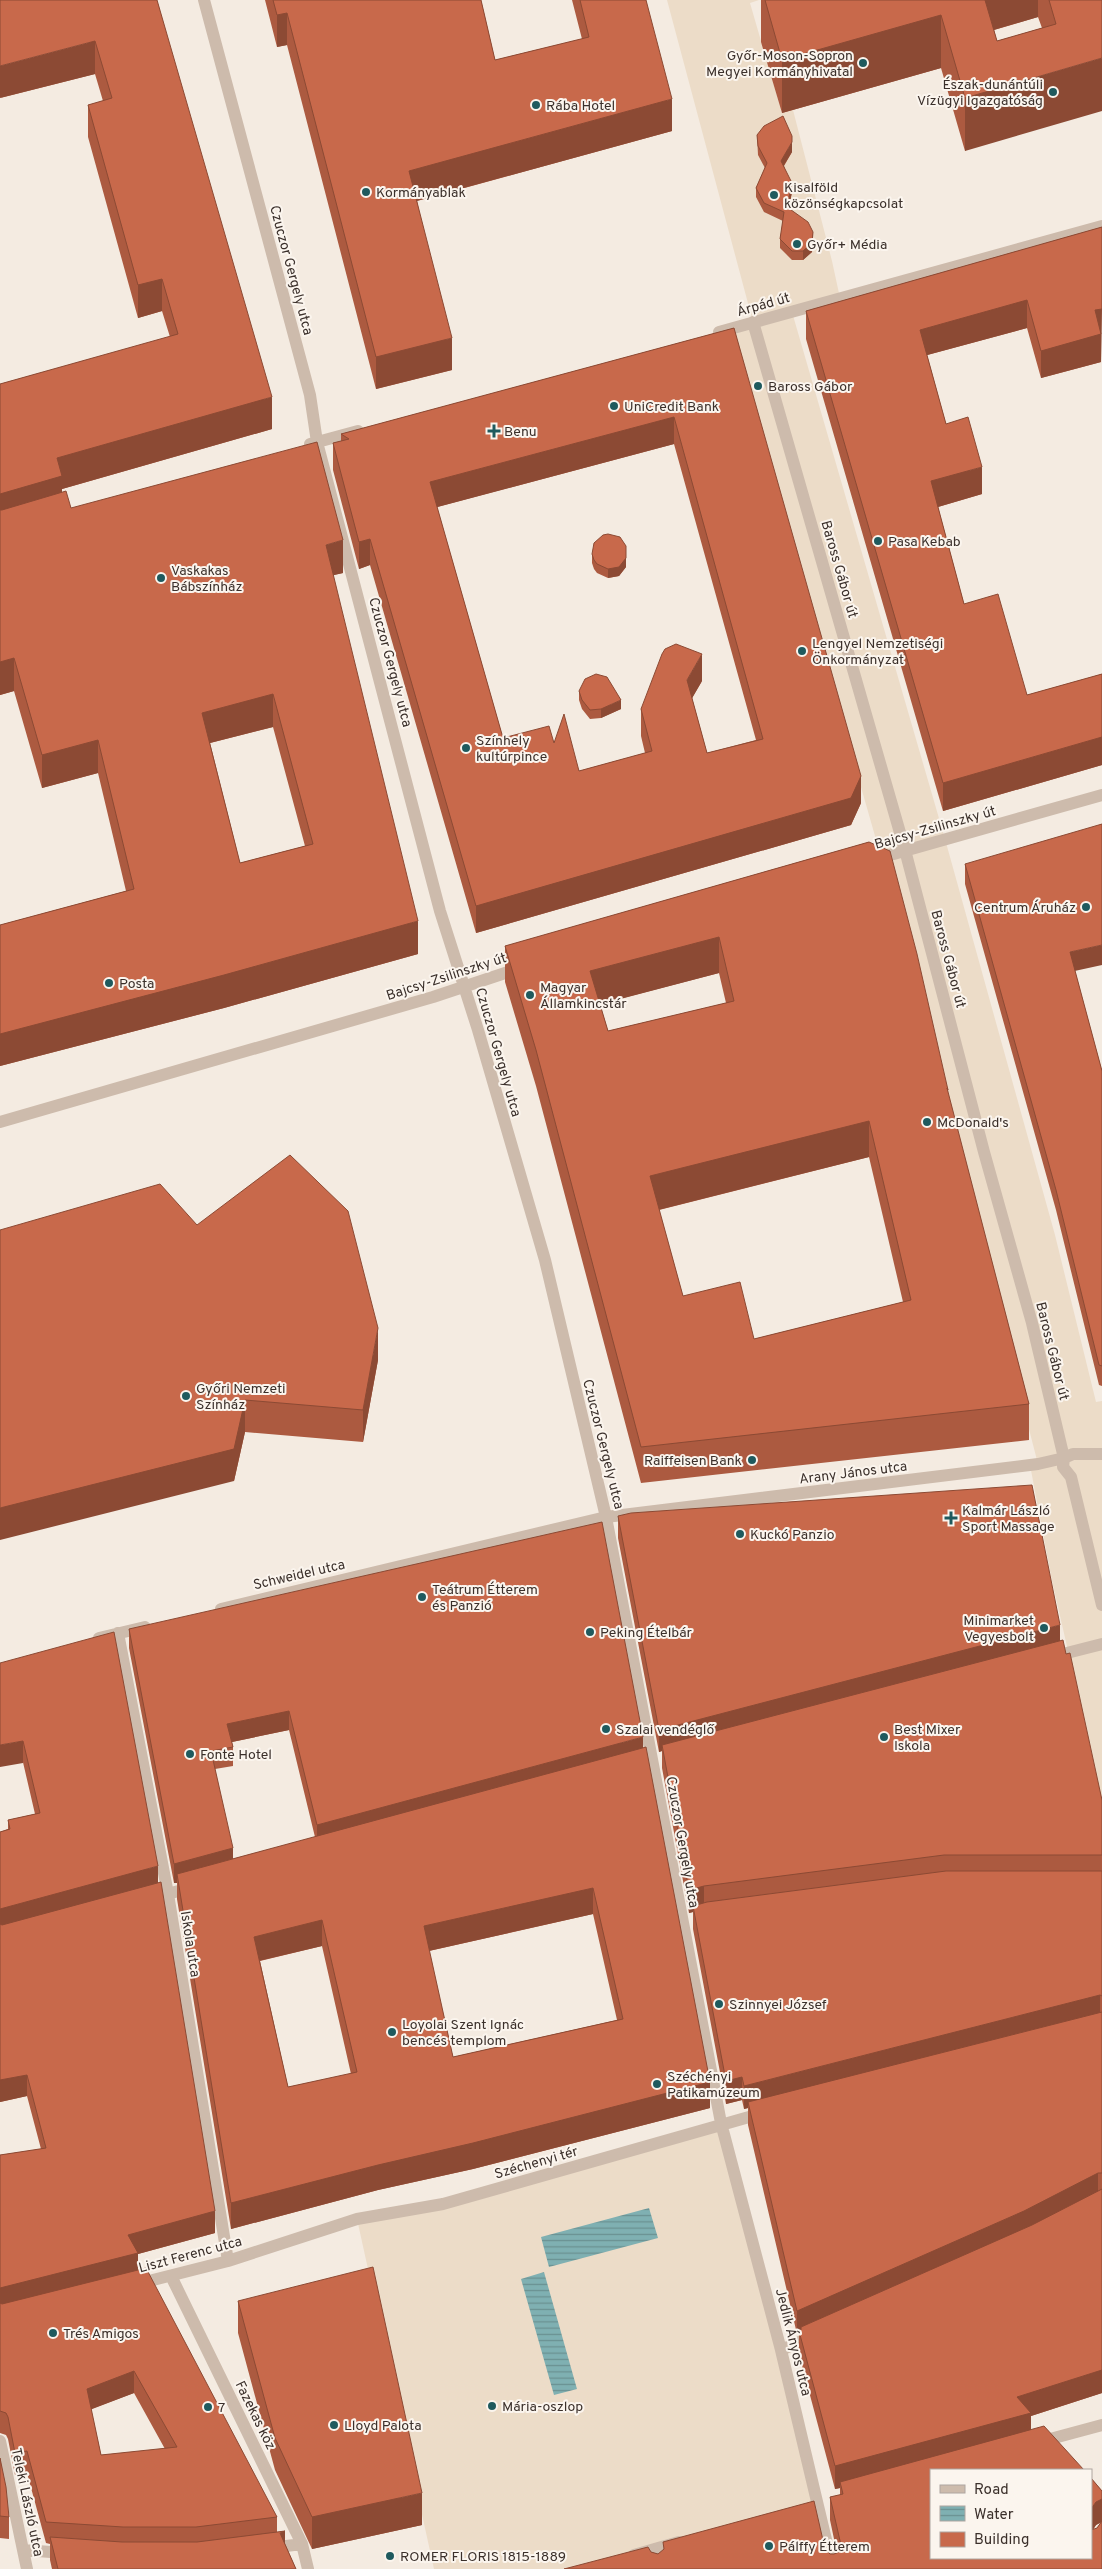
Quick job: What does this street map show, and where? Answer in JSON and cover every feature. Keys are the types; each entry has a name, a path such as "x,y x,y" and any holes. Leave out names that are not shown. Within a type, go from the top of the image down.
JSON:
{"street":[{"name":"Czuczor Gergely utca","path":"204,0 310,396 317,442 440,911 464,986 544,1260 606,1517 721,2123"},
{"name":"Árpád út","path":"708,335 1102,226"},
{"name":"Baross Gábor út","path":"753,322 905,850 984,1152 1032,1323 1064,1458 1063,1467 1072,1477 1102,1605"},
{"path":"300,447 368,428"},
{"name":"Bajcsy-Zsilinszky út","path":"866,862 1102,795"},
{"name":"Bajcsy-Zsilinszky út","path":"0,1122 214,1062 433,997 531,964"},
{"name":"Arany János utca","path":"606,1517 1038,1464 1074,1454 1102,1454"},
{"name":"Schweidel utca","path":"204,1612 606,1517"},
{"path":"91,1640 157,1624"},
{"name":"Iskola utca","path":"118,1633 168,1894 228,2261"},
{"path":"1039,1661 1102,1644"},
{"path":"140,1901 204,1884"},
{"path":"682,1924 697,1919"},
{"name":"Széchenyi tér","path":"358,2220 443,2204 721,2123 777,2109"},
{"name":"Jedlik Ányos utca","path":"721,2123 781,2350 818,2502 832,2569"},
{"name":"Liszt Ferenc utca","path":"122,2288 228,2261 358,2220"},
{"name":"Fazekas köz","path":"171,2276 302,2544 308,2569"},
{"path":"781,2350 827,2330"},
{"path":"1028,2445 1102,2425"},
{"name":"Teleki László utca","path":"0,2441 27,2569"},
{"path":"624,2557 652,2555 688,2539"},
{"path":"254,2550 302,2544"},
{"path":"23,2550 77,2554"}],"shaded area":[{"path":"667,0 759,0 750,3 782,113 793,110 832,261 840,298 792,312 945,839 1055,1235 1096,1402 1102,1401 1102,1799 1052,1581 1030,1465 1038,1464 881,857 730,329 753,322"},
{"path":"721,2123 817,2502 578,2569 434,2569 357,2219 443,2204"}],"water":[{"path":"649,2208 658,2238 549,2267 541,2237"},
{"path":"544,2272 577,2389 554,2395 521,2279"}],"building":[{"path":"0,0 157,0 272,397 57,458 62,476 0,494 0,384 178,334 162,279 138,285 88,105 112,98 95,41 0,66"},
{"path":"273,0 481,0 495,60 589,37 580,0 646,0 672,99 409,171 452,338 376,357 287,13 277,15"},
{"path":"765,0 985,0 997,41 1056,24 1049,0 1102,0 1102,58 965,98 941,15 782,60"},
{"path":"783,116 792,136 792,142 781,161 792,183 787,207 808,222 813,232 812,243 803,251 792,251 780,239 784,212 764,203 756,188 767,163 758,146 757,135 764,126"},
{"path":"1102,227 1102,309 1095,310 1101,334 1041,351 1027,300 920,330 946,424 968,417 982,467 931,481 964,604 998,594 1027,695 1102,674 1102,737 943,783 806,311"},
{"path":"734,328 861,776 851,798 476,906 370,539 359,542 333,443 349,439 341,434","holes":["674,417 763,739 707,753 687,680 702,654 676,644 665,649 662,654 641,709 652,751 579,771 564,714 554,743 549,726 503,738 430,482"]},
{"path":"317,442 343,540 326,545 418,921 224,975 0,1034 0,925 134,889 98,740 42,755 14,658 0,662 0,510 66,491 71,508","holes":["273,694 313,844 240,863 202,713"]},
{"path":"608,534 620,537 626,546 626,558 619,567 608,569 597,564 592,554 594,543 603,535"},
{"path":"596,674 607,677 621,700 601,709 590,710 582,700 579,691 585,679"},
{"path":"1102,824 1102,945 1070,952 1102,1071 1102,1366 1099,1365 1056,1190 965,864"},
{"path":"869,842 890,851 917,954 948,1090 947,1088 1029,1404 641,1447 536,1050 505,946","holes":["719,937 734,1001 608,1031 590,971","869,1121 911,1300 754,1339 740,1282 683,1296 650,1176"]},
{"name":"Győri Nemzeti Színház","path":"290,1155 348,1211 378,1328 363,1410 245,1400 234,1449 0,1508 0,1230 160,1184 197,1225"},
{"path":"1032,1485 1060,1625 659,1730 618,1516 631,1513"},
{"path":"602,1522 643,1737 317,1825 289,1711 227,1724 233,1747 211,1751 233,1848 174,1864 129,1629"},
{"path":"114,1632 158,1866 0,1909 0,1832 10,1829 8,1820 40,1813 23,1741 0,1745 0,1663"},
{"path":"1063,1640 1066,1654 1070,1653 1102,1800 1102,1855 944,1855 704,1886 689,1890 662,1745"},
{"path":"646,1747 710,2082 231,2203 177,1874","holes":["593,1888 623,2019 453,2057 424,1926","322,1920 357,2072 288,2087 254,1937"]},
{"path":"946,1871 1102,1871 1102,1996 744,2086 742,2077 726,2081 693,1906 707,1902"},
{"path":"161,1882 215,2211 128,2235 138,2253 0,2288 0,2155 46,2148 27,2075 0,2080 0,1924"},
{"path":"1102,2012 1102,2173 1098,2173 1024,2211 797,2311 748,2102"},
{"path":"1102,2189 1102,2370 1017,2397 1031,2413 835,2466 799,2331 801,2327 1032,2225"},
{"name":"Lloyd Palota","path":"373,2267 422,2493 312,2517 275,2438 238,2301"},
{"path":"146,2268 277,2517 196,2527 123,2527 46,2522 27,2451 15,2453 8,2417 6,2413 0,2411 0,2303","holes":["134,2371 177,2447 101,2455 87,2389"]},
{"path":"1044,2426 1083,2469 930,2469 930,2559 1092,2559 1092,2530 1097,2528 1102,2521 1102,2569 564,2569 648,2547 651,2552 658,2554 664,2549 663,2542 814,2501 825,2549 830,2554 834,2554 839,2552 841,2545 830,2497 843,2494 840,2482"},
{"path":"0,2458 6,2487 9,2517 0,2516"},
{"path":"1092,2479 1102,2491 1102,2499 1096,2502 1092,2508"},
{"path":"285,2531 280,2533 296,2569 58,2569 50,2537 122,2542 197,2542"}],"place":[{"name":"Győr-Moson-Sopron Megyei Kormányhivatal","path":"863,63"},
{"name":"Észak-dunántúli Vízügyi Igazgatóság","path":"1053,92"},
{"name":"Rába Hotel","path":"536,105"},
{"name":"Kormányablak","path":"366,192"},
{"name":"Kisalföld közönségkapcsolat","path":"774,195"},
{"name":"Győr+ Média","path":"797,244"},
{"name":"Baross Gábor","path":"758,386"},
{"name":"UniCredit Bank","path":"614,406"},
{"name":"Benu","path":"494,431"},
{"name":"Pasa Kebab","path":"878,541"},
{"name":"Vaskakas Bábszínház","path":"161,578"},
{"name":"Lengyel Nemzetiségi Önkormányzat","path":"802,651"},
{"name":"Színhely kultúrpince","path":"466,748"},
{"name":"Centrum Áruház","path":"1086,907"},
{"name":"Posta","path":"109,983"},
{"name":"Magyar Államkincstár","path":"530,995"},
{"name":"McDonald's","path":"927,1122"},
{"name":"Győri Nemzeti Színház","path":"186,1396"},
{"name":"Raiffeisen Bank","path":"752,1460"},
{"name":"Kalmár László Sport Massage","path":"951,1518"},
{"name":"Kuckó Panzio","path":"740,1534"},
{"name":"Teátrum Étterem és Panzió","path":"422,1597"},
{"name":"Minimarket Vegyesbolt","path":"1044,1628"},
{"name":"Peking Ételbár","path":"590,1632"},
{"name":"Szalai vendéglő","path":"606,1729"},
{"name":"Best Mixer Iskola","path":"884,1737"},
{"name":"Fonte Hotel","path":"190,1754"},
{"name":"Szinnyei József","path":"719,2004"},
{"name":"Loyolai Szent Ignác bencés templom","path":"392,2032"},
{"name":"Széchényi Patikamúzeum","path":"657,2084"},
{"name":"Trés Amigos","path":"53,2333"},
{"name":"Mária-oszlop","path":"492,2406"},
{"name":"7","path":"208,2407"},
{"name":"Lloyd Palota","path":"334,2425"},
{"name":"Pálffy Étterem","path":"769,2546"},
{"name":"ROMER FLORIS 1815-1889","path":"390,2556"}]}
